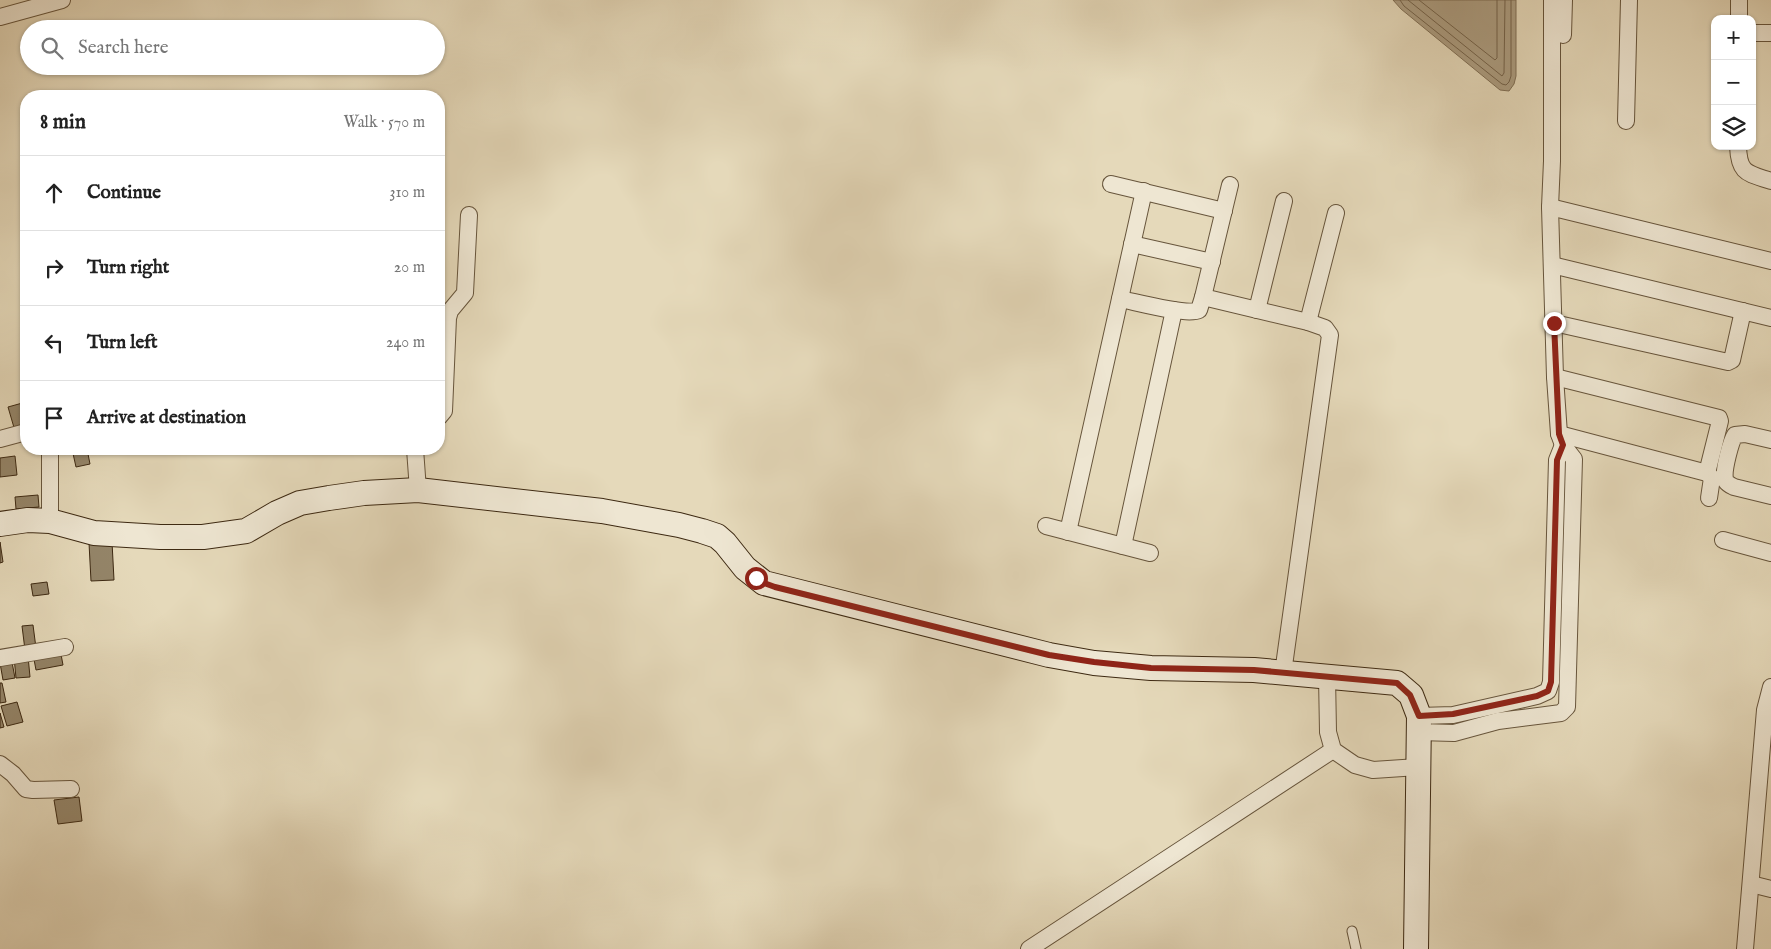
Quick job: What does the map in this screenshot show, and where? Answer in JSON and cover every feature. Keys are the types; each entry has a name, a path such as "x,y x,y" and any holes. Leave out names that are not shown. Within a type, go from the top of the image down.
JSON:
{"street":[{"path":"0,17 62,0"},
{"path":"1419,724 1453,714 1537,696 1548,691 1551,682 1557,460 1561,439 1555,377 1550,207 1552,161 1552,0"},
{"path":"1552,161 1562,90 1564,0"},
{"path":"1626,121 1630,0"},
{"path":"1739,0 1739,15"},
{"path":"1756,32 1771,32"},
{"path":"1738,150 1740,162 1744,170 1771,180"},
{"path":"1111,184 1224,211"},
{"path":"1120,299 1174,310 1196,312 1199,310 1204,297 1230,185"},
{"path":"1068,532 1144,191"},
{"path":"1257,310 1284,201"},
{"path":"1550,207 1771,261"},
{"path":"1308,322 1336,213"},
{"path":"445,388 448,318 450,311 465,293 469,215"},
{"path":"1132,244 1212,262"},
{"path":"1552,265 1771,318"},
{"path":"1204,297 1308,322 1325,328 1330,337 1282,672"},
{"path":"1123,546 1174,310"},
{"path":"1554,323 1728,362 1732,360 1743,311"},
{"path":"1555,377 1718,418 1720,421 1707,473"},
{"path":"0,439 20,434"},
{"path":"1771,440 1745,434 1735,434 1725,477 1728,484 1734,487 1771,496"},
{"path":"1561,439 1707,473 1712,479 1709,498"},
{"path":"1419,724 1454,733 1498,721 1561,713 1567,707 1574,459 1561,439"},
{"path":"50,455 50,521"},
{"path":"415,455 418,490"},
{"path":"0,524 28,520 50,521 94,533 160,538 203,537 246,531 277,513 300,504 364,493 418,490 602,511 702,531 717,536 745,568 764,583 1049,655 1151,668 1282,672 1397,683 1410,695 1419,724 1416,949"},
{"path":"1046,526 1150,553"},
{"path":"1723,540 1771,553"},
{"path":"0,658 66,647"},
{"path":"1327,676 1328,732 1333,750 1355,765 1373,770 1418,767"},
{"path":"1746,949 1751,884 1764,818 1768,711 1771,687"},
{"path":"1029,949 1333,750"},
{"path":"0,764 13,774 26,789 71,788"},
{"path":"1751,884 1771,889"}],"lane":[{"path":"1352,931 1356,949"}],"water":[{"path":"1393,0 1516,0 1516,76 1514,84 1509,91 1500,90 1401,9"}],"building":[{"path":"20,404 20,430 15,431 8,407"},
{"path":"73,455 88,455 90,464 76,467"},
{"path":"15,456 17,475 0,477 0,458"},
{"path":"38,495 39,507 16,509 15,497"},
{"path":"0,542 3,562 0,563"},
{"path":"112,542 114,580 91,581 89,543"},
{"path":"47,582 49,594 33,596 31,584"},
{"path":"33,625 36,648 25,650 22,626"},
{"path":"60,649 63,665 36,670 33,654"},
{"path":"28,656 30,677 16,678 14,657"},
{"path":"11,657 15,678 3,680 0,663"},
{"path":"0,683 2,683 6,702 0,703"},
{"path":"17,702 23,722 7,726 1,706"},
{"path":"0,713 4,727 0,728"},
{"path":"79,797 82,821 58,824 54,800"}],"route":[{"path":"756,578 775,587 1049,655 1151,668 1254,670 1397,683 1410,695 1419,716 1453,714 1537,696 1548,691 1551,682 1557,460 1563,445 1559,434 1554,323"}]}
